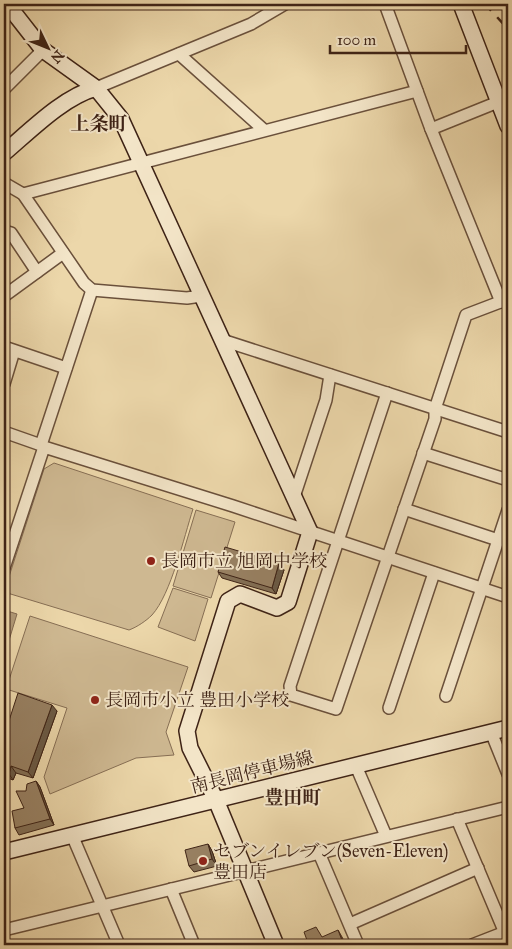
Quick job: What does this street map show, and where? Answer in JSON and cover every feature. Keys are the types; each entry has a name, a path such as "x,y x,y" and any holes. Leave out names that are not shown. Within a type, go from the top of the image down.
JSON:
{"street":[{"path":"7,4 43,50 96,88 120,119 310,532 288,602 277,608 240,594 228,601 187,731 190,748 216,800 276,945"},
{"path":"4,153 58,109 88,91 251,24 285,4"},
{"path":"384,4 431,129 505,300 466,315 435,409 435,419 336,709 291,695 290,686 387,393"},
{"path":"461,4 504,100 508,126"},
{"path":"4,88 43,50"},
{"path":"179,54 264,130"},
{"path":"22,194 417,91"},
{"path":"431,129 504,100"},
{"path":"4,183 22,194 84,283 92,290 187,298 201,296"},
{"path":"4,231 11,233 37,272"},
{"path":"4,296 63,253"},
{"path":"4,568 92,290"},
{"path":"222,340 508,432"},
{"path":"4,384 9,349 66,368"},
{"path":"294,497 326,400 330,375"},
{"path":"4,432 508,597"},
{"path":"423,453 508,480"},
{"path":"404,509 498,540"},
{"path":"446,696 508,510"},
{"path":"389,708 434,573"},
{"name":"南長岡停車場線","path":"4,852 508,728"},
{"path":"491,732 508,774"},
{"path":"356,766 386,836"},
{"path":"4,930 508,806"},
{"path":"457,819 507,934 472,945"},
{"path":"72,835 119,945"},
{"path":"319,853 358,945"},
{"path":"350,924 478,868"},
{"path":"171,889 194,945"}],"shaded area":[{"name":"長岡市立 旭岡中学校","path":"54,463 193,509 171,580 159,606 152,615 132,629 129,630 4,592 44,469"},
{"path":"196,510 235,522 211,598 173,586"},
{"path":"173,588 208,599 195,641 158,627"},
{"path":"4,610 17,614 7,647 4,646"},
{"name":"長岡市小立 豊田小学校","path":"30,616 188,667 166,732 174,755 136,758 50,794 44,777 67,708 6,689"}],"building":[{"path":"225,547 279,563 272,588 218,572"},
{"path":"18,693 52,705 28,772 11,766 9,774 4,772 4,736"},
{"path":"36,781 50,819 15,828 12,811 24,808 16,791 26,791 27,784"},
{"path":"208,844 212,859 189,866 185,850"},
{"path":"316,927 322,937 338,930 343,943 337,945 303,945 308,943 304,932"}],"railway":[{"path":"485,4 508,29"}],"place":[{"name":"長岡市立 旭岡中学校","path":"151,561"},
{"name":"長岡市小立 豊田小学校","path":"95,700"},
{"name":"セブンイレブン(Seven-Eleven) 豊田店","path":"203,861"}],"district":[{"name":"上条町","path":"99,123"},
{"name":"豊田町","path":"293,797"}]}
